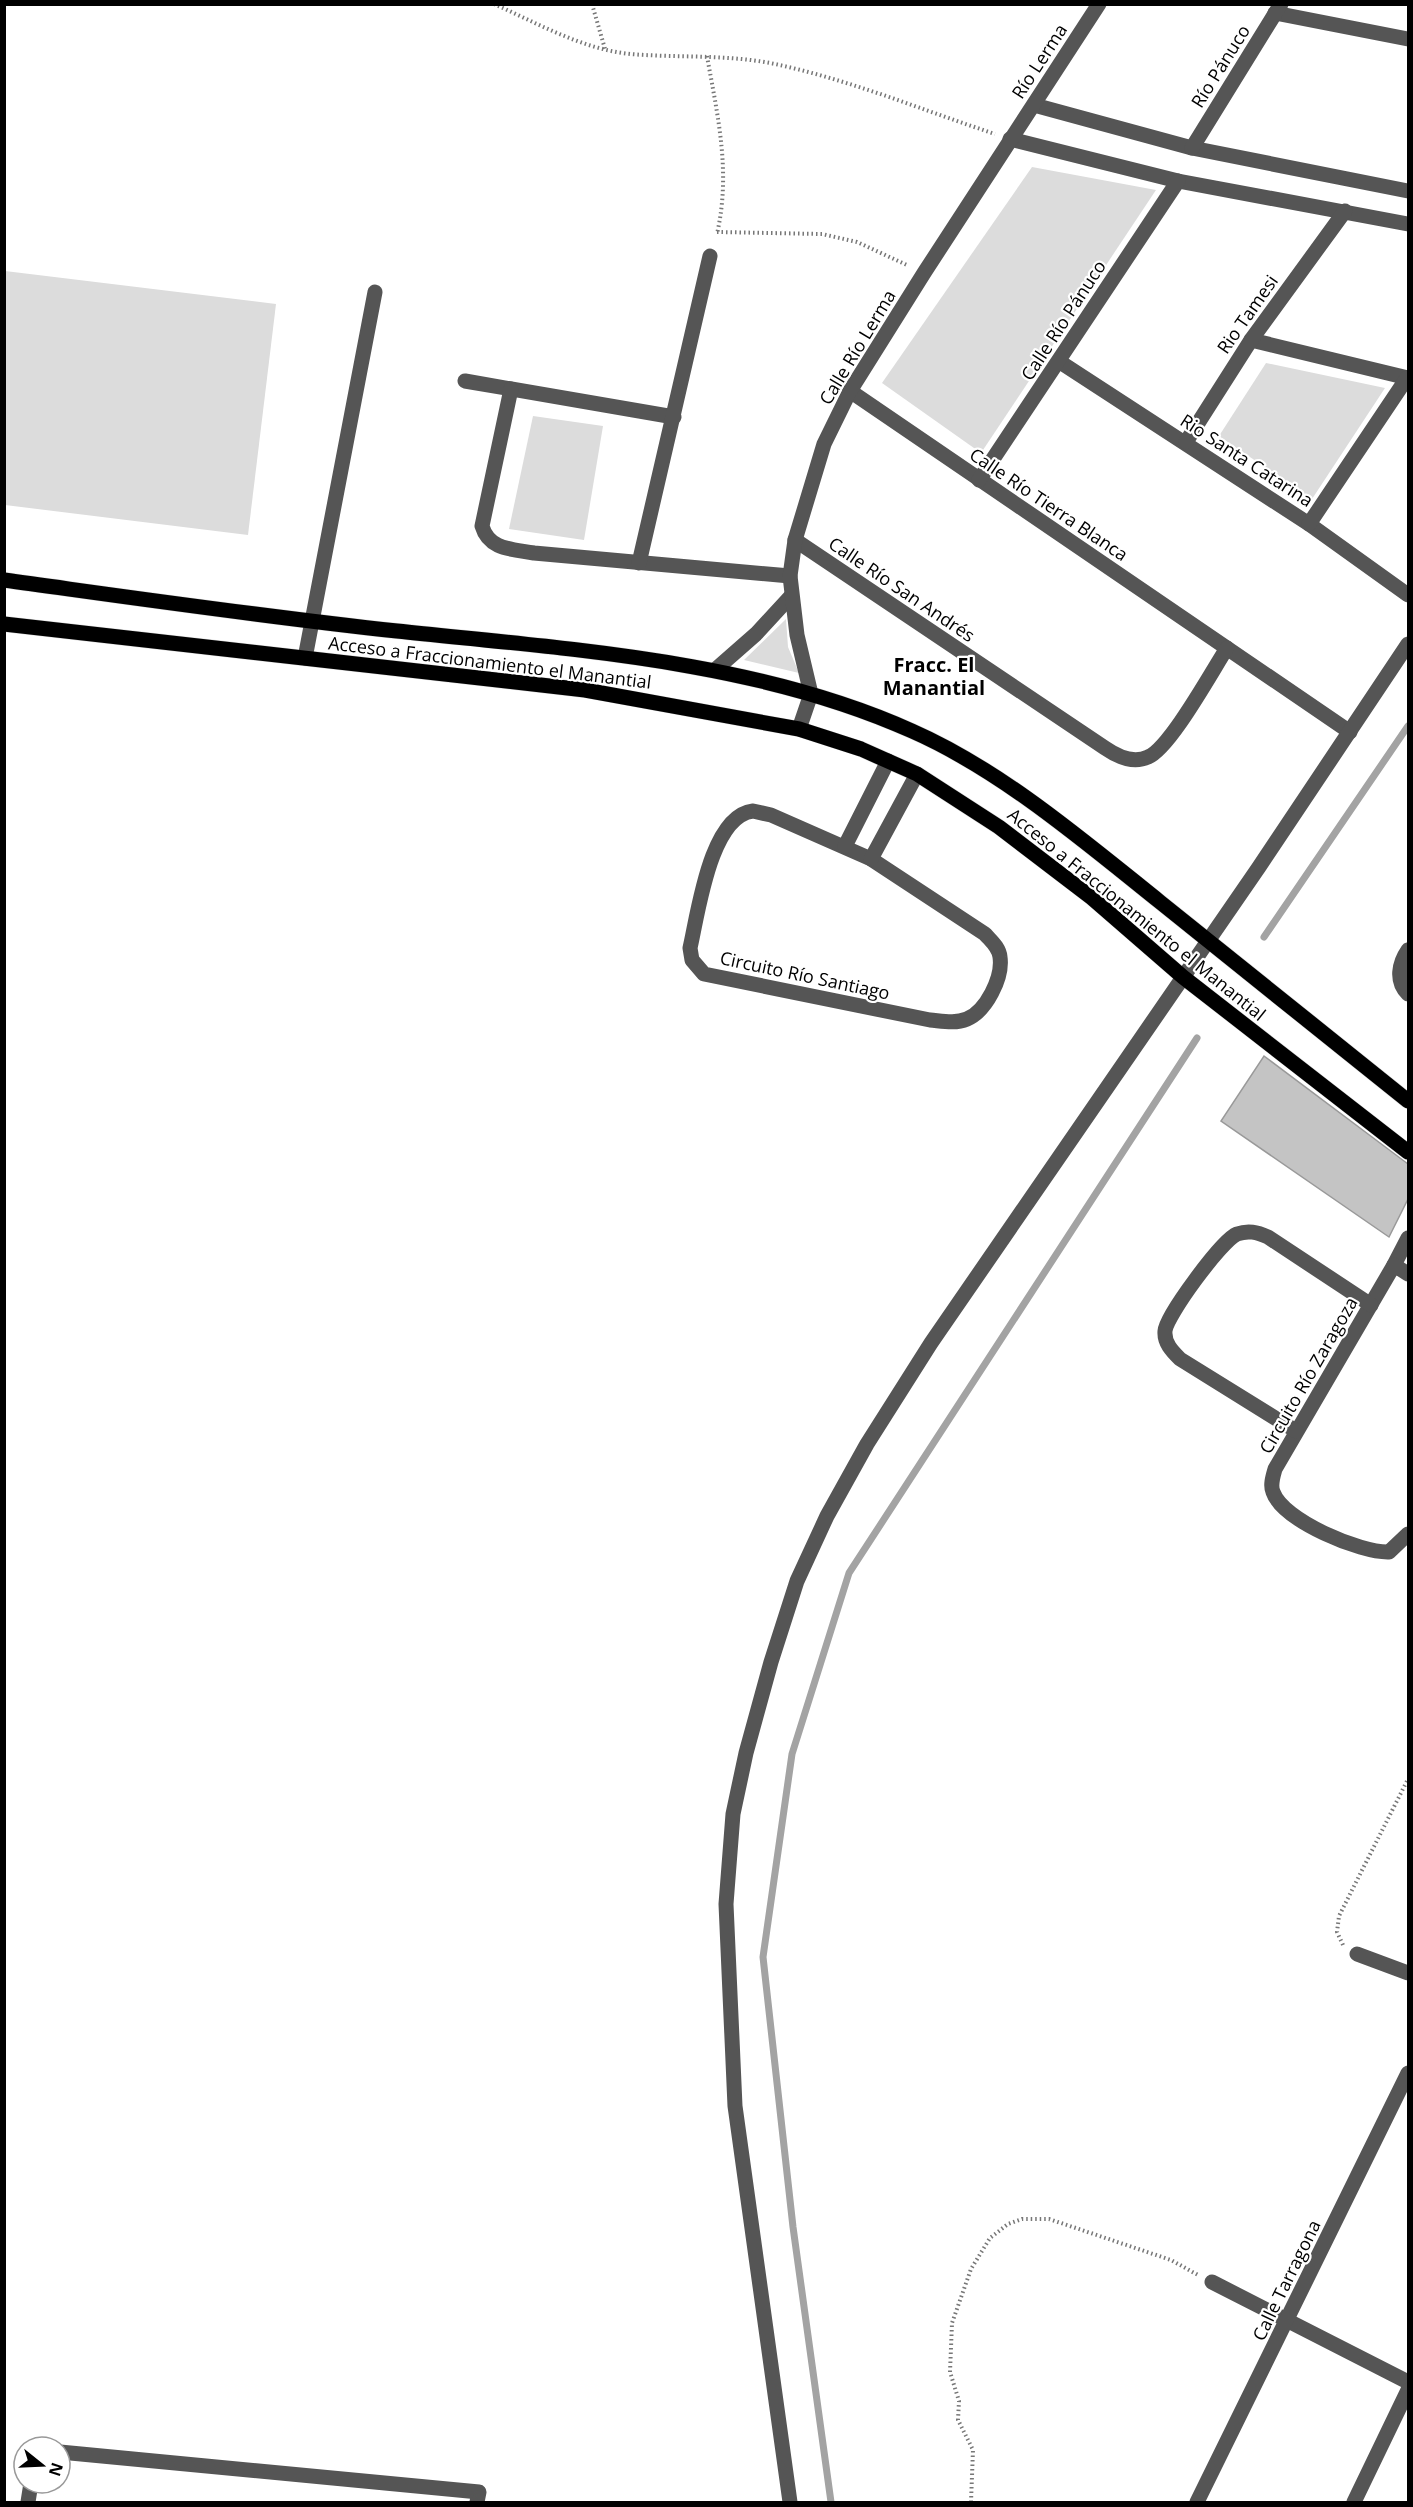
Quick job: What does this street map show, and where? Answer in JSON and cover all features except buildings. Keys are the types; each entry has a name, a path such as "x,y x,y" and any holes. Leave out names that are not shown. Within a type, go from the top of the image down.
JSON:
{"main road":[{"name":"Acceso a Fraccionamiento el Manantial","path":"4,580 313,622 524,644 715,670 811,693 865,711 946,748 1081,838 1408,1101"},
{"name":"Acceso a Fraccionamiento el Manantial","path":"4,624 585,690 799,729 888,761 917,774 1009,834 1092,898 1183,977 1408,1152"}],"street":[{"name":"Río Lerma","path":"1010,139 1099,4"},
{"path":"1278,9 1408,39"},
{"name":"Río Pánuco","path":"1192,148 1278,9"},
{"path":"1034,105 1192,148 1408,191"},
{"path":"1010,139 1178,181 1408,224"},
{"name":"Calle Río Lerma","path":"811,693 797,635 790,576 795,540 824,444 850,391 1010,139"},
{"name":"Calle Río Pánuco","path":"979,480 1060,362 1178,181"},
{"name":"Rio Tamesi","path":"1186,442 1251,340 1345,211"},
{"path":"639,563 710,256"},
{"path":"305,658 375,292"},
{"path":"1251,340 1408,378 1309,524"},
{"name":"Rio Santa Catarina","path":"1060,362 1309,524 1408,595"},
{"path":"465,381 674,417"},
{"path":"511,389 482,526 484,535 495,546 639,563 790,576"},
{"name":"Calle Río Tierra Blanca","path":"850,391 1350,732"},
{"name":"Calle Río San Andrés","path":"795,540 1105,748 1132,760 1149,757 1167,741 1227,648"},
{"path":"715,670 756,634 792,596"},
{"path":"790,2502 735,2106 726,1904 734,1814 747,1752 771,1662 797,1581 827,1516 867,1444 931,1343 1183,977 1408,644"},
{"path":"799,729 811,693"},
{"path":"845,846 888,761"},
{"path":"871,859 917,774"},
{"name":"Circuito Río Santiago","path":"753,811 771,814 845,846 871,859 985,934 996,946 1000,955 997,981 975,1015 954,1022 930,1020 704,974 697,967 690,948 705,882 714,851 725,831 737,818 753,811"},
{"path":"1408,950 1400,965 1399,975 1408,994"},
{"path":"1296,1431 1180,1359 1170,1349 1166,1339 1167,1322 1222,1243 1238,1233 1252,1231 1268,1237 1371,1305"},
{"name":"Circuito Río Zaragoza","path":"1408,1238 1296,1431 1275,1469 1272,1480 1273,1493 1281,1504 1312,1527 1374,1552 1389,1552 1408,1534"},
{"path":"1394,1265 1408,1274"},
{"path":"1357,1954 1408,1974"},
{"name":"Calle Tarragona","path":"1197,2502 1408,2073"},
{"path":"1212,2282 1408,2382"},
{"path":"1354,2502 1408,2390"},
{"path":"72,2453 479,2492 477,2502"}],"path":[{"path":"494,4 586,44 605,49 629,54 707,57 774,63 1010,139"},
{"path":"592,4 605,49"},
{"path":"707,57 725,168 717,232 710,256"},
{"path":"717,232 822,234 857,242 924,273"},
{"path":"1357,1954 1340,1943 1337,1932 1339,1916 1408,1779"},
{"path":"971,2502 974,2450 958,2420 959,2401 950,2372 952,2323 979,2252 996,2232 1022,2218 1049,2219 1171,2260 1212,2282"}],"shaded area":[{"path":"1032,167 1156,190 981,453 882,383"},
{"path":"5,271 276,304 248,535 5,505"},
{"path":"1266,363 1385,388 1312,499 1219,436"},
{"path":"533,416 603,426 584,540 509,529"},
{"path":"786,619 788,647 799,673 744,660"}],"waterway":[{"path":"1264,937 1408,726"},
{"path":"831,2502 793,2227 763,1957 792,1754 849,1573 1197,1038"}],"district":[{"name":"Fracc. El Manantial","path":"934,676"}]}
